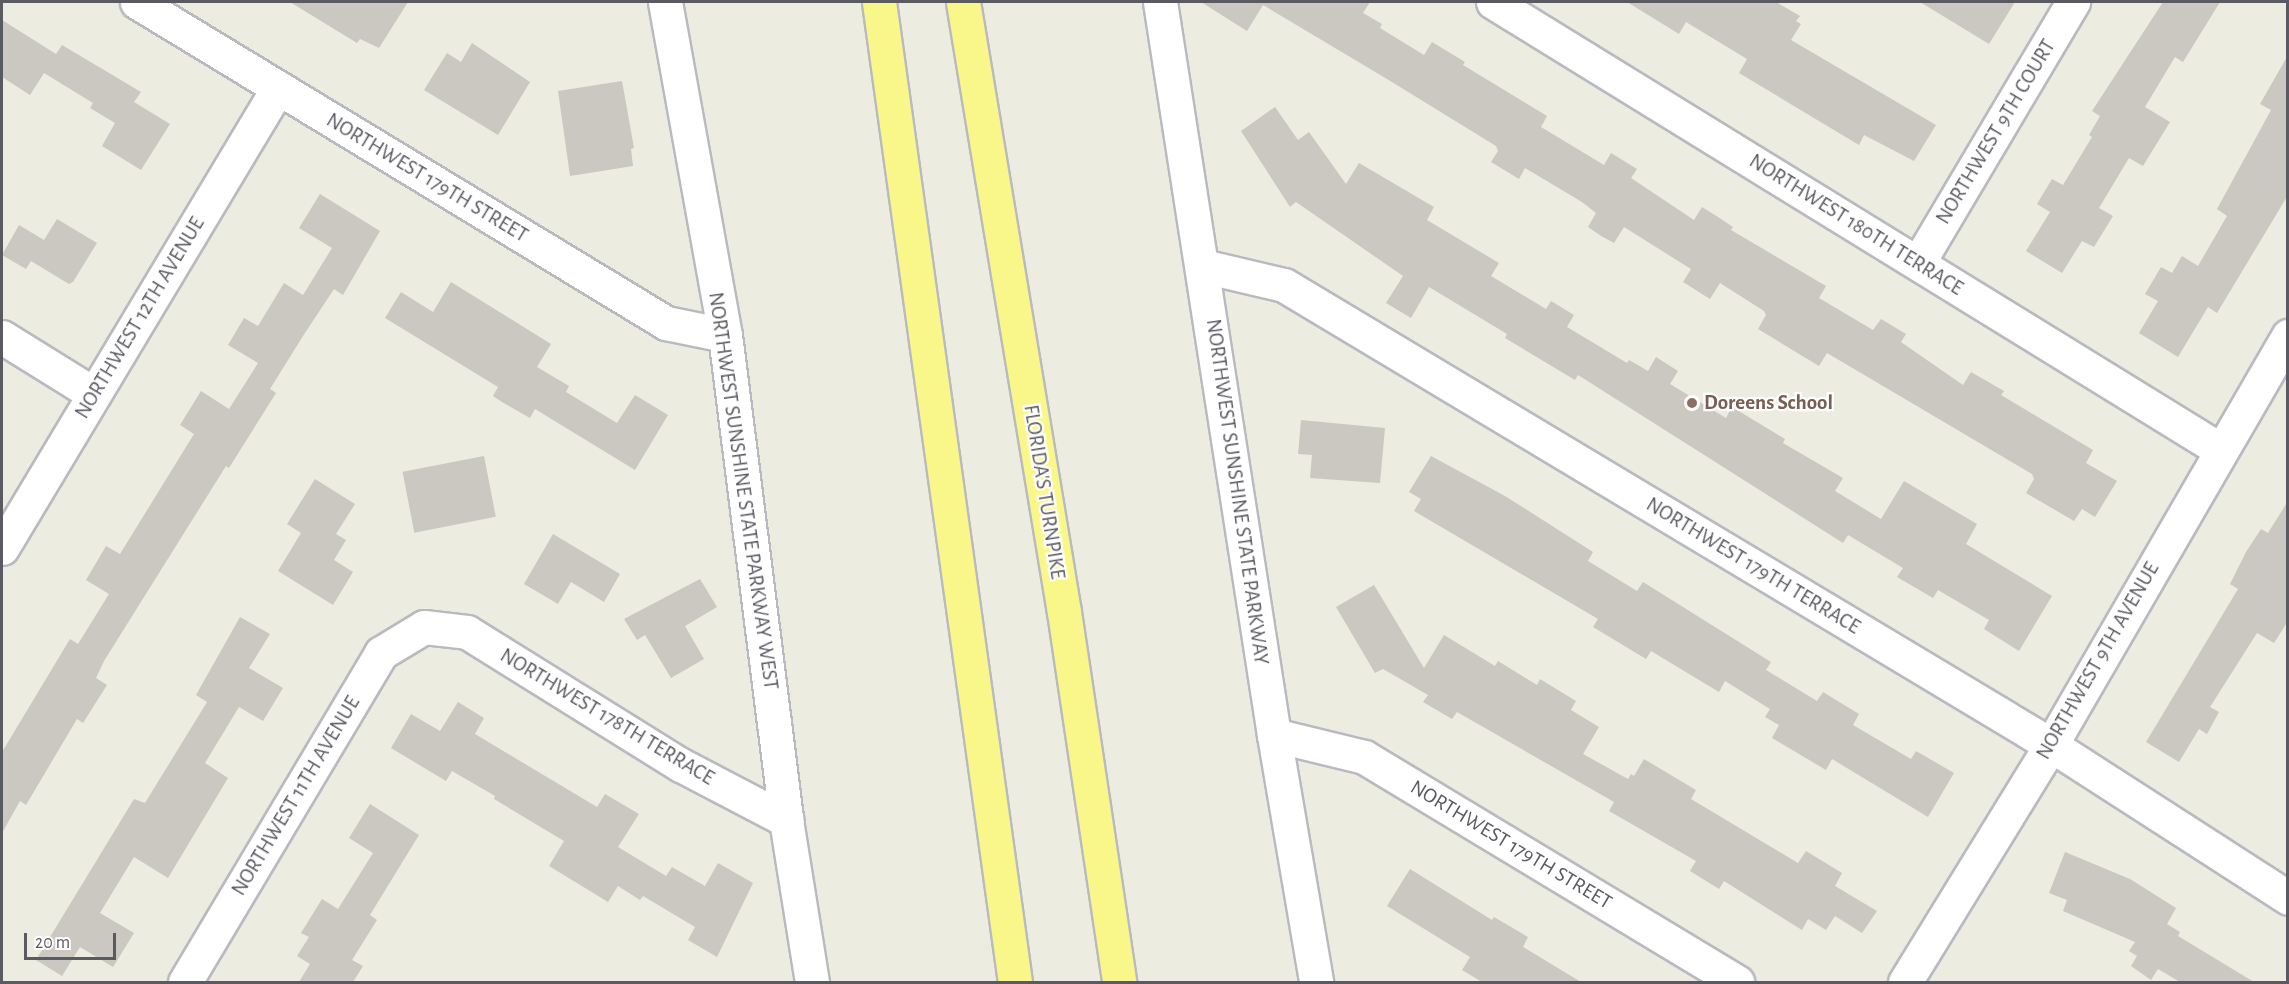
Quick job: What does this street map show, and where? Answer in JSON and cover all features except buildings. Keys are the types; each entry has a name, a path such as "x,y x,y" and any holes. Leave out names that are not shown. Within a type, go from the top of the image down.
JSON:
{"highway":[{"path":"879,2 1015,982"},
{"name":"FLORIDA'S TURNPIKE","path":"963,2 1064,612 1119,982"}],"street":[{"name":"NORTHWEST 179TH STREET","path":"137,2 666,323 725,335"},
{"name":"NORTHWEST SUNSHINE STATE PARKWAY WEST","path":"665,2 725,335 786,820 812,982"},
{"name":"NORTHWEST SUNSHINE STATE PARKWAY","path":"1160,2 1203,266 1274,735 1316,982"},
{"name":"NORTHWEST 180TH TERRACE","path":"1493,2 2219,449"},
{"name":"NORTHWEST 9TH COURT","path":"1918,263 2073,2"},
{"name":"NORTHWEST 12TH AVENUE","path":"2,548 278,88"},
{"name":"NORTHWEST 179TH TERRACE","path":"1203,266 1284,285 2050,745 2288,898"},
{"name":"NORTHWEST 9TH AVENUE","path":"1905,982 2050,745 2219,449 2288,336"},
{"path":"2,337 94,394"},
{"name":"NORTHWEST 178TH TERRACE","path":"424,627 467,632 681,765 786,820"},
{"name":"NORTHWEST 11TH AVENUE","path":"184,982 381,653 424,627"},
{"name":"NORTHWEST 179TH STREET","path":"1274,735 1364,757 1737,982"}],"place":[{"name":"Doreens School","path":"1692,403"}]}
